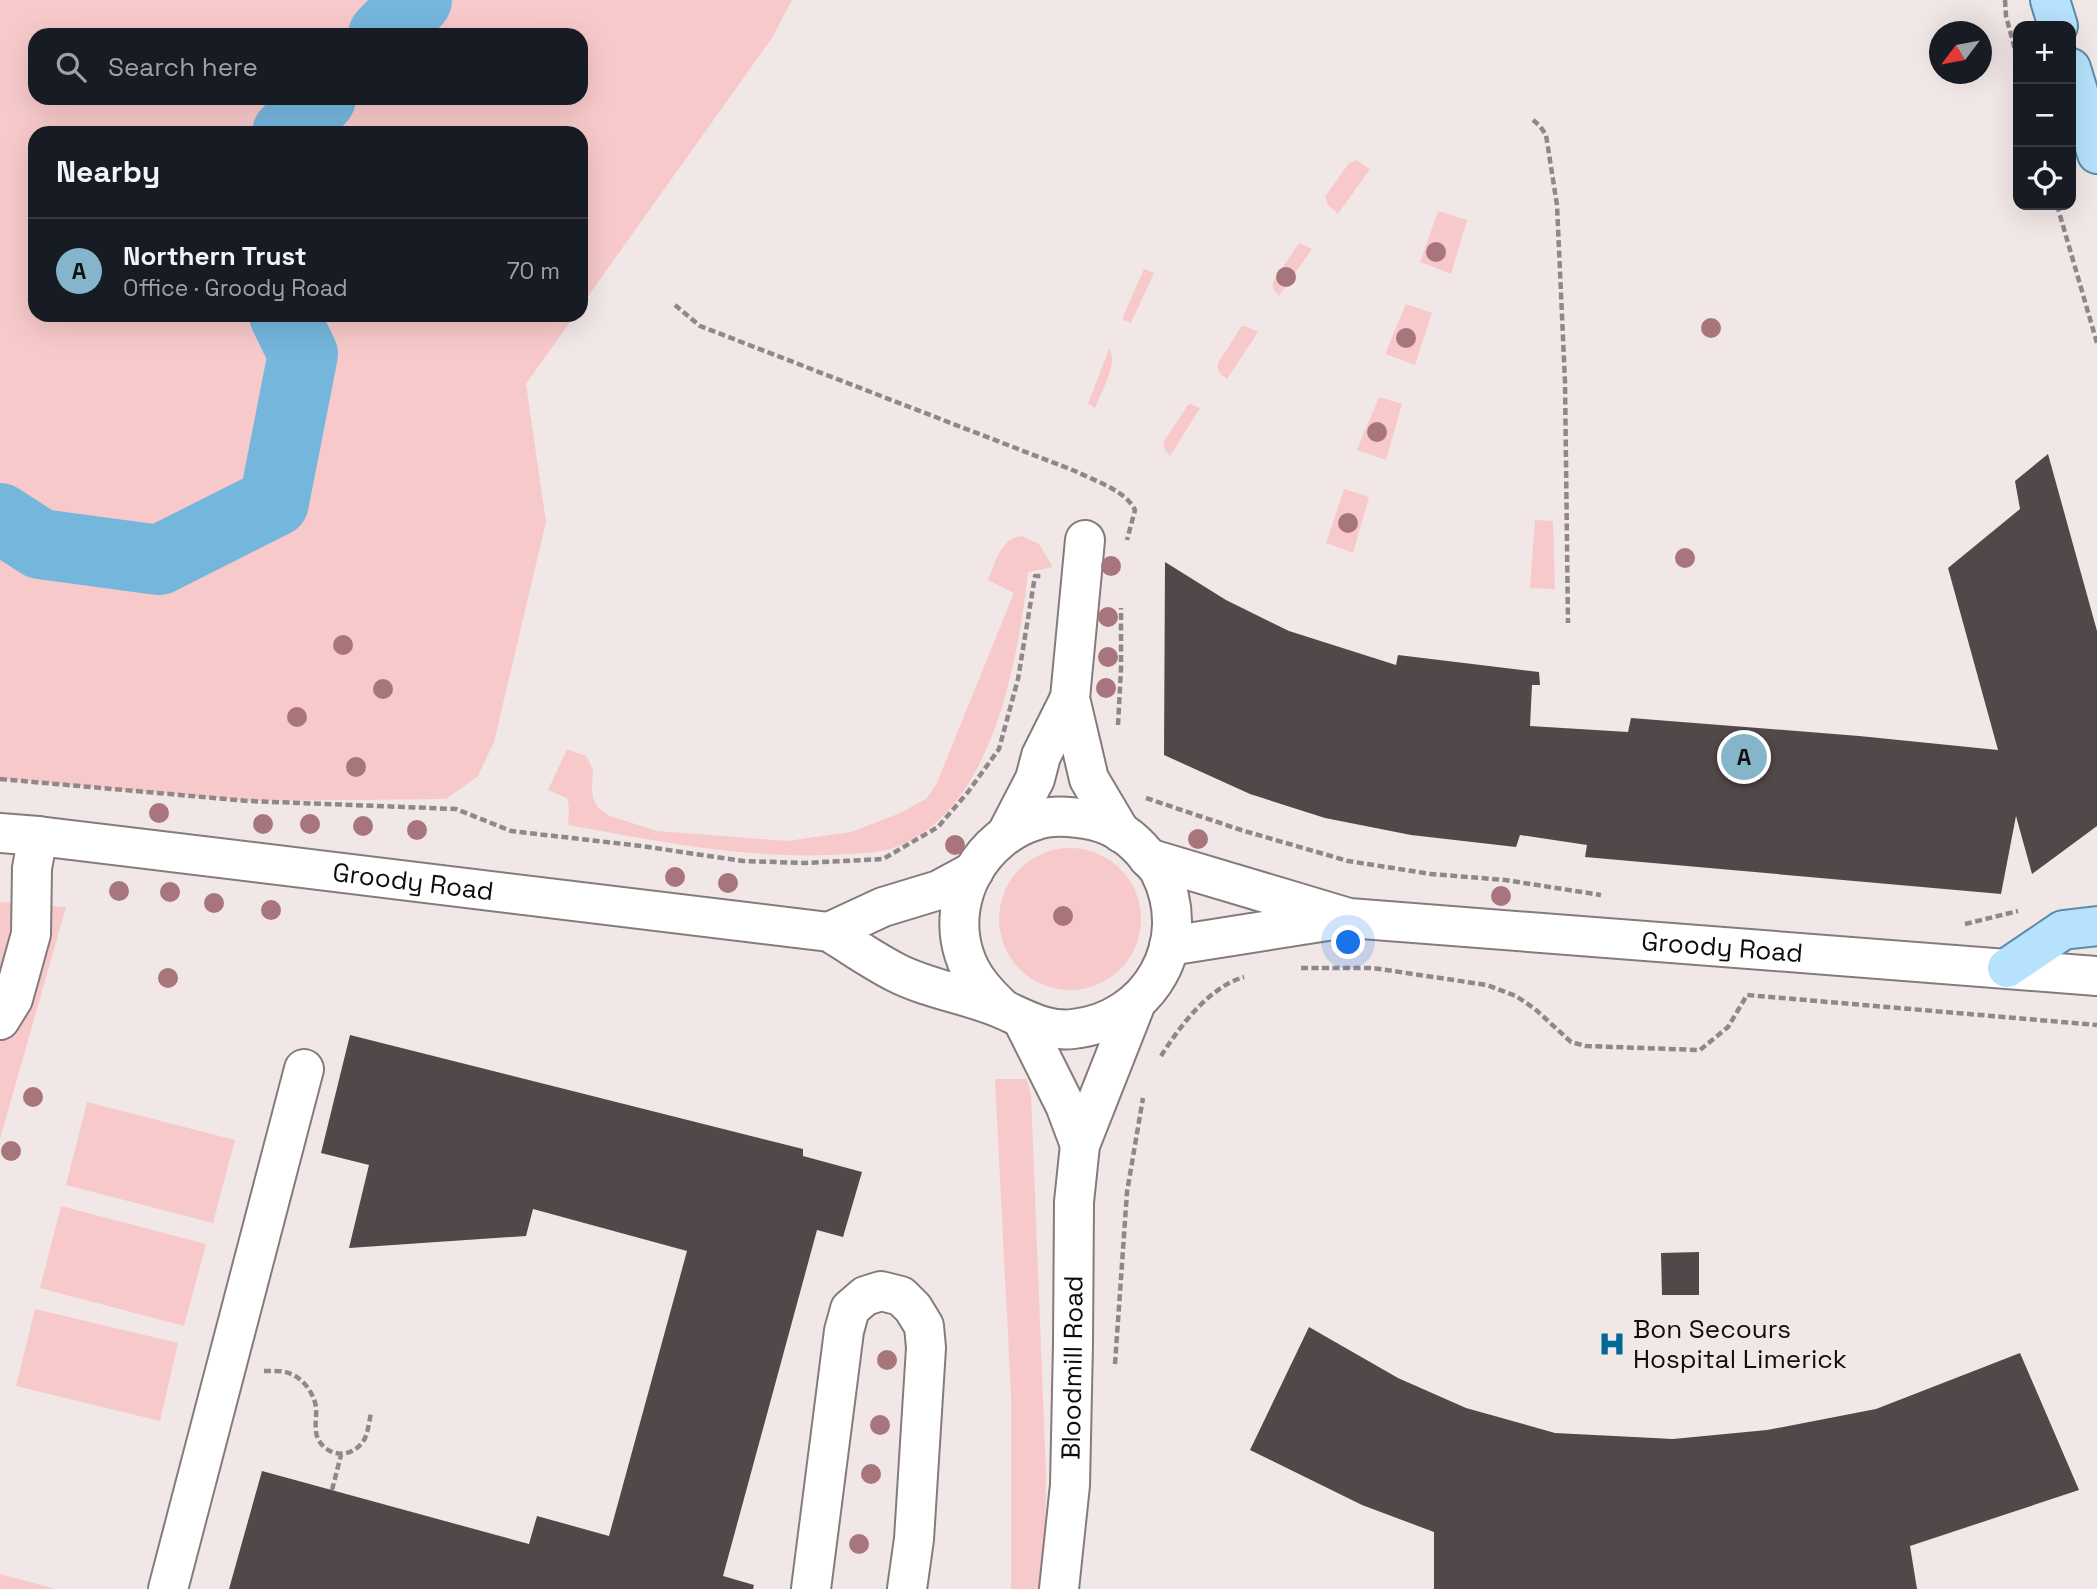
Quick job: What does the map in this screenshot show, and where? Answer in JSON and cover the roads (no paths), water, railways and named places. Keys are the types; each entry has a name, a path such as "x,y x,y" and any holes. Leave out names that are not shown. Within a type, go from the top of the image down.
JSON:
{"main road":[{"path":"2050,0 2056,21"},
{"path":"2076,84 2097,153"},
{"path":"2007,968 2063,930 2097,926"}],"street":[{"path":"1085,540 1070,698 1089,779 1135,846 1349,918"},
{"path":"1070,698 1041,756 1035,779 1007,833 982,857 974,870 965,888 959,920 964,954 979,985 1013,1014 1048,1068 1080,1145"},
{"path":"1007,833 1038,819 1073,816 1106,824 1135,846 1159,871 1171,905 1169,946 1159,975 1136,1003 1080,1145"},
{"name":"Groody Road","path":"0,833 829,932"},
{"path":"0,1020 13,999 31,934 32,868 38,836"},
{"path":"829,932 883,907 939,890 974,870"},
{"path":"1169,946 1349,918"},
{"name":"Groody Road","path":"1349,918 2097,976"},
{"path":"829,932 898,974 1013,1014 1035,1025 1071,1030 1106,1022 1136,1003"},
{"path":"168,1589 304,1069"},
{"name":"Bloodmill Road","path":"1059,1589 1070,1485 1074,1202 1080,1145"},
{"path":"811,1589 844,1331 850,1310 864,1296 881,1291 901,1296 913,1308 924,1326 926,1348 914,1539 907,1589"}],"waterway":[{"path":"390,28 417,0"},
{"path":"294,126 314,105"},
{"path":"0,518 40,544 159,560 274,502 303,354 287,322"}],"place":[{"name":"Northern Trust","path":"1744,757"},
{"name":"Bon Secours Hospital Limerick","path":"1612,1344"}]}
